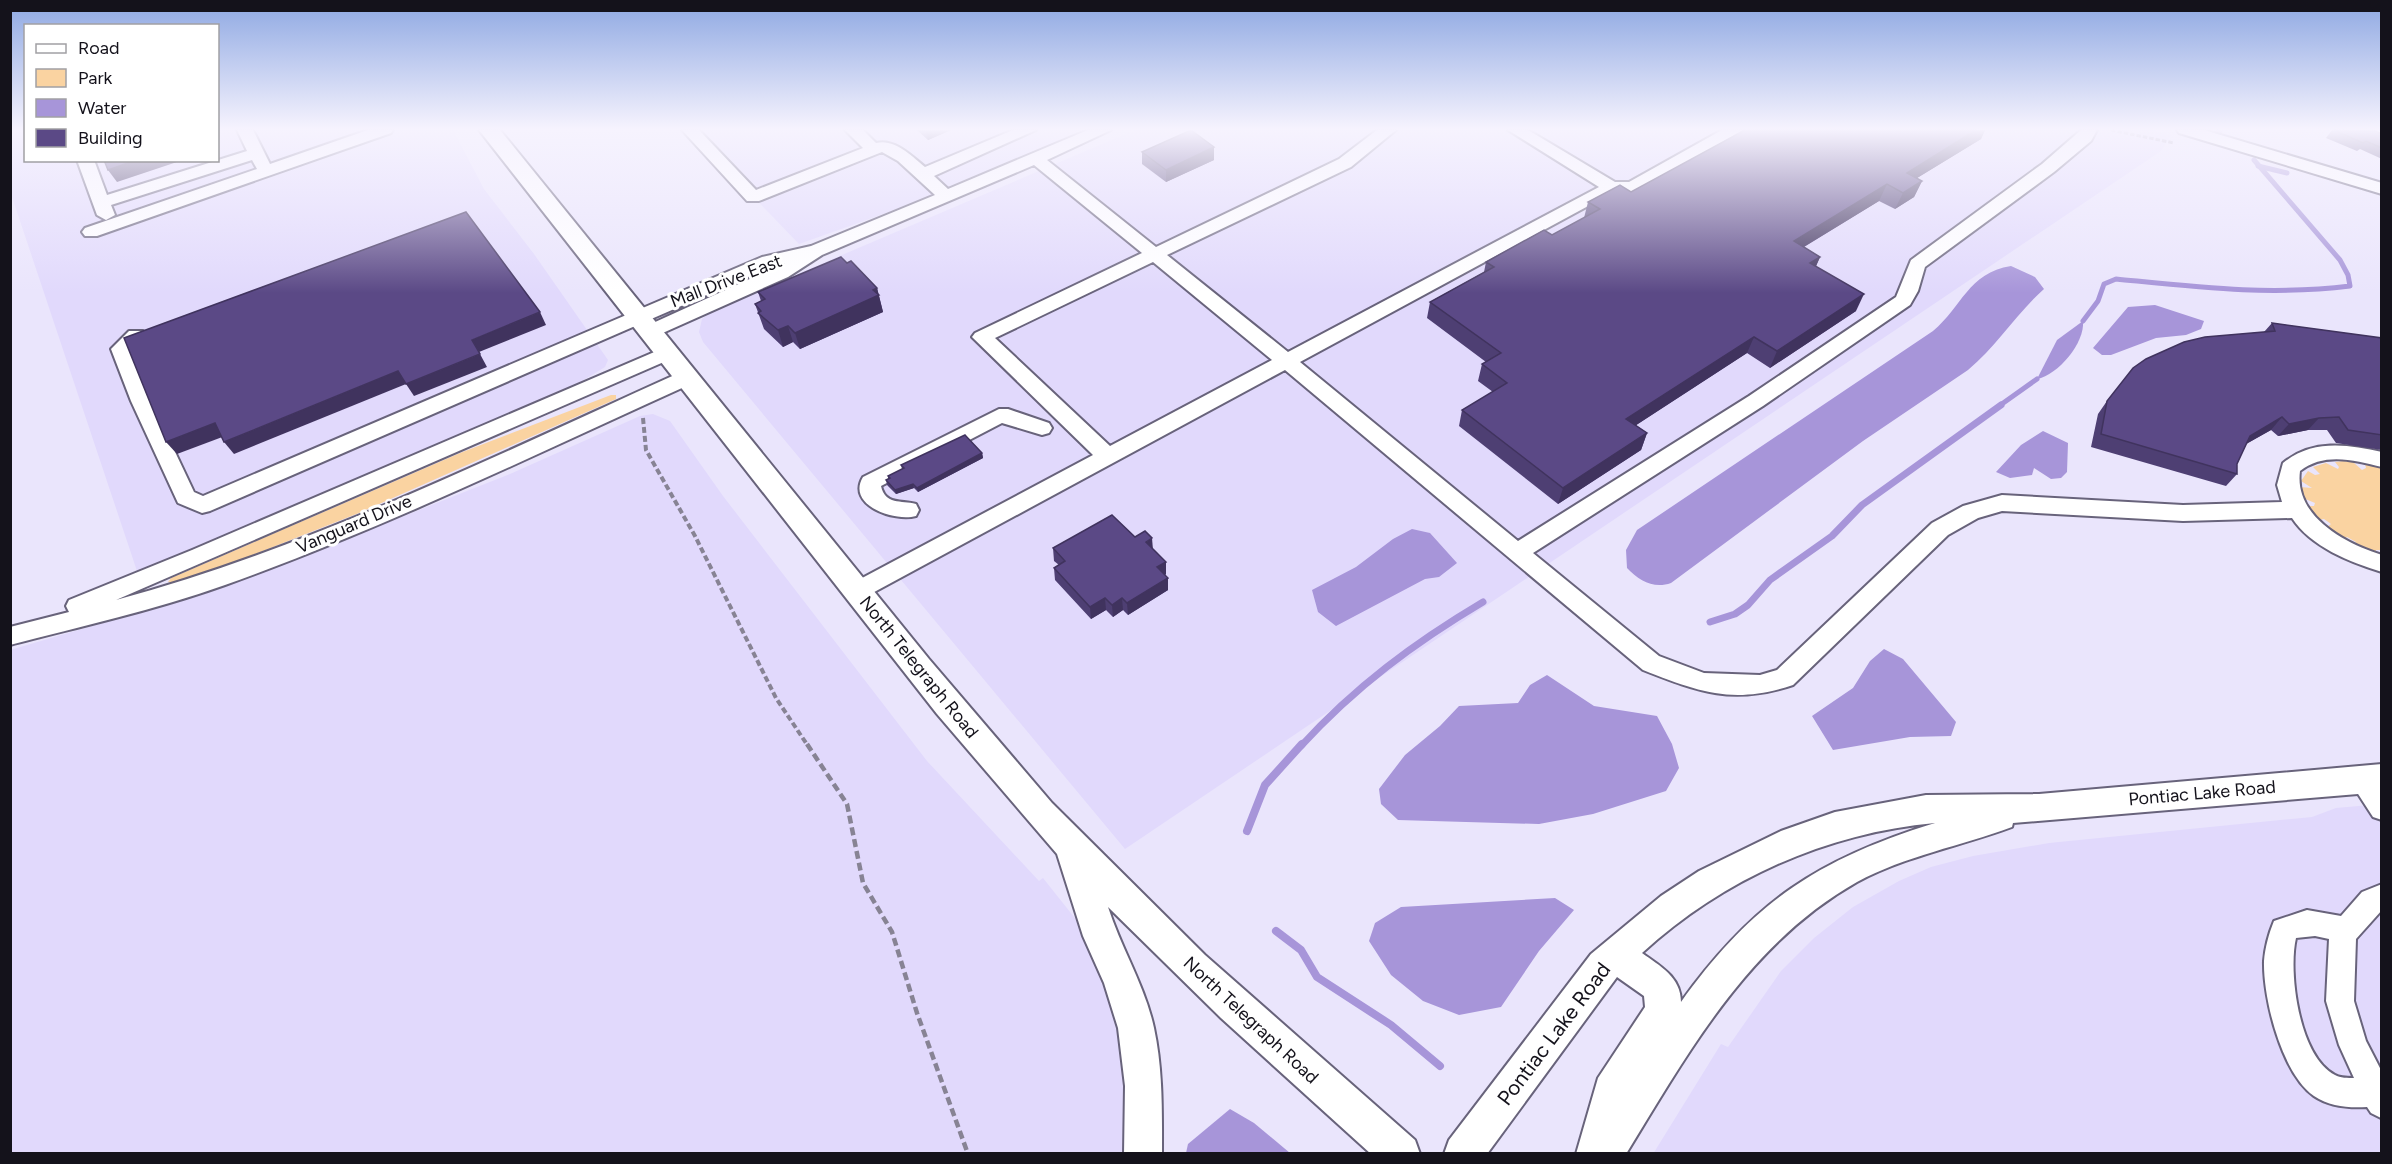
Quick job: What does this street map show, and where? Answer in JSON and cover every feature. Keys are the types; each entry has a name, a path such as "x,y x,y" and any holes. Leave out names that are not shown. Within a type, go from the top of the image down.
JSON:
{"main road":[{"name":"North Telegraph Road","path":"532,184 856,591 995,760 1072,847 1222,994 1326,1090 1401,1154"},
{"name":"Pontiac Lake Road","path":"1463,1154 1596,976 1615,955 1654,920 1696,890 1759,855 1824,829 1928,808 2022,809 2372,779"},
{"name":"Pontiac Lake Road","path":"1604,1154 1719,979 1748,944 1785,910 1826,882 1891,852 2022,809"},
{"path":"1072,847 1100,936 1121,980 1136,1028 1144,1086 1143,1154"},
{"path":"1594,1154 1611,1091 1663,1009 1663,995 1657,984 1615,955"}],"street":[{"path":"94,184 110,225"},
{"path":"101,203 159,184"},
{"path":"91,232 228,184"},
{"path":"741,184 753,197 786,184"},
{"path":"934,184 947,197"},
{"name":"Mall Drive East","path":"136,335 121,349 141,401 186,497 202,505 550,356 782,273 816,251 977,184"},
{"path":"1078,184 1154,254 1651,663 1703,683 1760,685 1785,678 1940,529 1971,512 2002,503 2184,513 2297,510"},
{"path":"1107,456 982,337 1300,184"},
{"path":"1605,184 1611,188"},
{"path":"856,591 1611,188 1632,187 1637,184"},
{"path":"1517,552 1755,401 1903,301 1912,289 1912,275 1917,264 2026,184"},
{"path":"2366,184 2382,189"},
{"name":"Vanguard Drive","path":"10,634 210,552 666,353"},
{"name":"Vanguard Drive","path":"10,634 173,592 238,571 363,522 686,378"},
{"path":"908,510 888,510 871,491 870,482 999,416 1008,416 1042,428"},
{"path":"2382,460 2333,452 2319,453 2297,461 2290,468 2287,487 2297,510 2313,527 2336,544 2382,564"},
{"path":"2372,779 2382,809"},
{"path":"2379,1098 2353,1045 2340,1001 2343,934 2372,901 2382,896"},
{"path":"2346,930 2306,922 2294,924 2284,930 2278,960 2283,1006 2310,1071 2325,1087 2379,1098"}],"path":[{"path":"643,417 646,450 695,536 776,698 847,804 863,883 892,932 917,1012 968,1154"}],"shaded area":[{"path":"11,184 482,184 534,254 608,360 605,367 577,384 217,539 137,571 11,194"},
{"path":"741,184 957,184 903,207 799,244"},
{"path":"1008,184 2112,184 1125,849 703,342 699,332 702,319 713,310"},
{"path":"653,414 670,421 723,496 927,761 1039,881 1043,878 1078,922 1096,955 1127,1049 1128,1153 11,1153 10,650 202,594 247,578 510,474 640,416"},
{"path":"2381,804 2381,1153 1653,1154 1721,1044 1728,1047 1781,971 1814,938 1853,907 1899,881 1931,867 1973,856 2049,843 2312,817 2336,808"}],"green space":[{"path":"616,395 616,399 359,513 220,568 173,583 168,582 171,578 460,453"},
{"path":"2335,462 2353,462 2362,470 2366,468 2365,464 2381,468 2381,550 2376,550 2376,555 2354,546 2356,542 2347,537 2343,540 2326,528 2331,524 2324,519 2318,520 2306,506 2314,506 2315,503 2303,498 2300,487 2312,488 2301,481 2308,471 2315,475 2320,474 2313,467 2326,463 2338,469"}],"water":[{"path":"2011,266 2035,277 2044,289 1968,370 1863,441 1671,583 1659,585 1647,583 1627,568 1626,550 1637,530 1933,331 1975,283 1996,270"},
{"path":"2155,305 2204,321 2201,329 2186,335 2156,338 2111,355 2102,355 2093,348 2128,307"},
{"path":"2083,321 2080,339 2069,357 2053,371 2037,379 2057,340"},
{"path":"2043,431 2068,443 2067,472 2061,478 2051,479 2034,468 2032,475 2010,478 1996,472 2021,445"},
{"path":"1412,529 1430,533 1457,563 1439,577 1425,579 1336,626 1318,612 1312,590 1356,567 1393,539"},
{"path":"1884,649 1903,659 1956,722 1951,736 1910,737 1833,750 1812,716 1853,688 1870,661"},
{"path":"1547,675 1594,706 1657,716 1672,744 1679,768 1666,791 1593,814 1539,824 1398,820 1381,804 1379,789 1405,755 1440,726 1459,706 1518,703 1530,685"},
{"path":"1555,898 1574,910 1539,951 1501,1007 1459,1015 1423,1001 1391,975 1369,941 1375,923 1401,907"},
{"path":"1230,1109 1254,1123 1290,1153 1186,1153 1188,1144"}],"building":[{"path":"1645,184 1886,184 1794,241 1820,257 1810,263 1864,294 1777,351 1754,337 1626,419 1647,433 1563,488 1462,410 1507,383 1482,364 1501,353 1430,302 1494,267 1486,262 1544,230 1552,235 1600,209 1588,202 1620,185 1631,192"},
{"path":"1888,184 1917,184 1903,193"},
{"path":"466,212 540,312 472,340 480,354 406,384 398,371 224,442 215,423 166,442 124,338"},
{"path":"841,257 847,263 851,261 877,288 873,290 879,295 795,333 788,326 778,330 758,313 761,311 755,304 765,299 758,292"},
{"path":"2272,323 2382,338 2382,435 2348,430 2339,417 2289,424 2282,417 2250,436 2237,464 2237,474 2101,434 2107,401 2133,368 2146,359 2184,342 2205,337 2275,331"},
{"path":"965,435 982,453 917,488 913,484 895,490 886,480 890,478 888,476 904,468 901,465"},
{"path":"1112,515 1135,537 1145,531 1152,538 1146,542 1166,562 1157,567 1168,578 1127,603 1122,598 1112,605 1105,598 1090,607 1054,568 1065,561 1053,548"}],"waterway":[{"path":"2083,321 2098,301 2104,284 2116,279 2262,290 2350,286 2348,275 2340,260 2275,184"},
{"path":"1999,406 2037,379"},
{"path":"1710,622 1735,614 1748,605 1770,580 1832,536 1862,505 2001,405"},
{"path":"1301,746 1343,704 1386,667 1483,602"},
{"path":"1247,831 1265,785 1302,744"},
{"path":"1276,931 1301,950 1317,977 1391,1025 1440,1066"}]}
